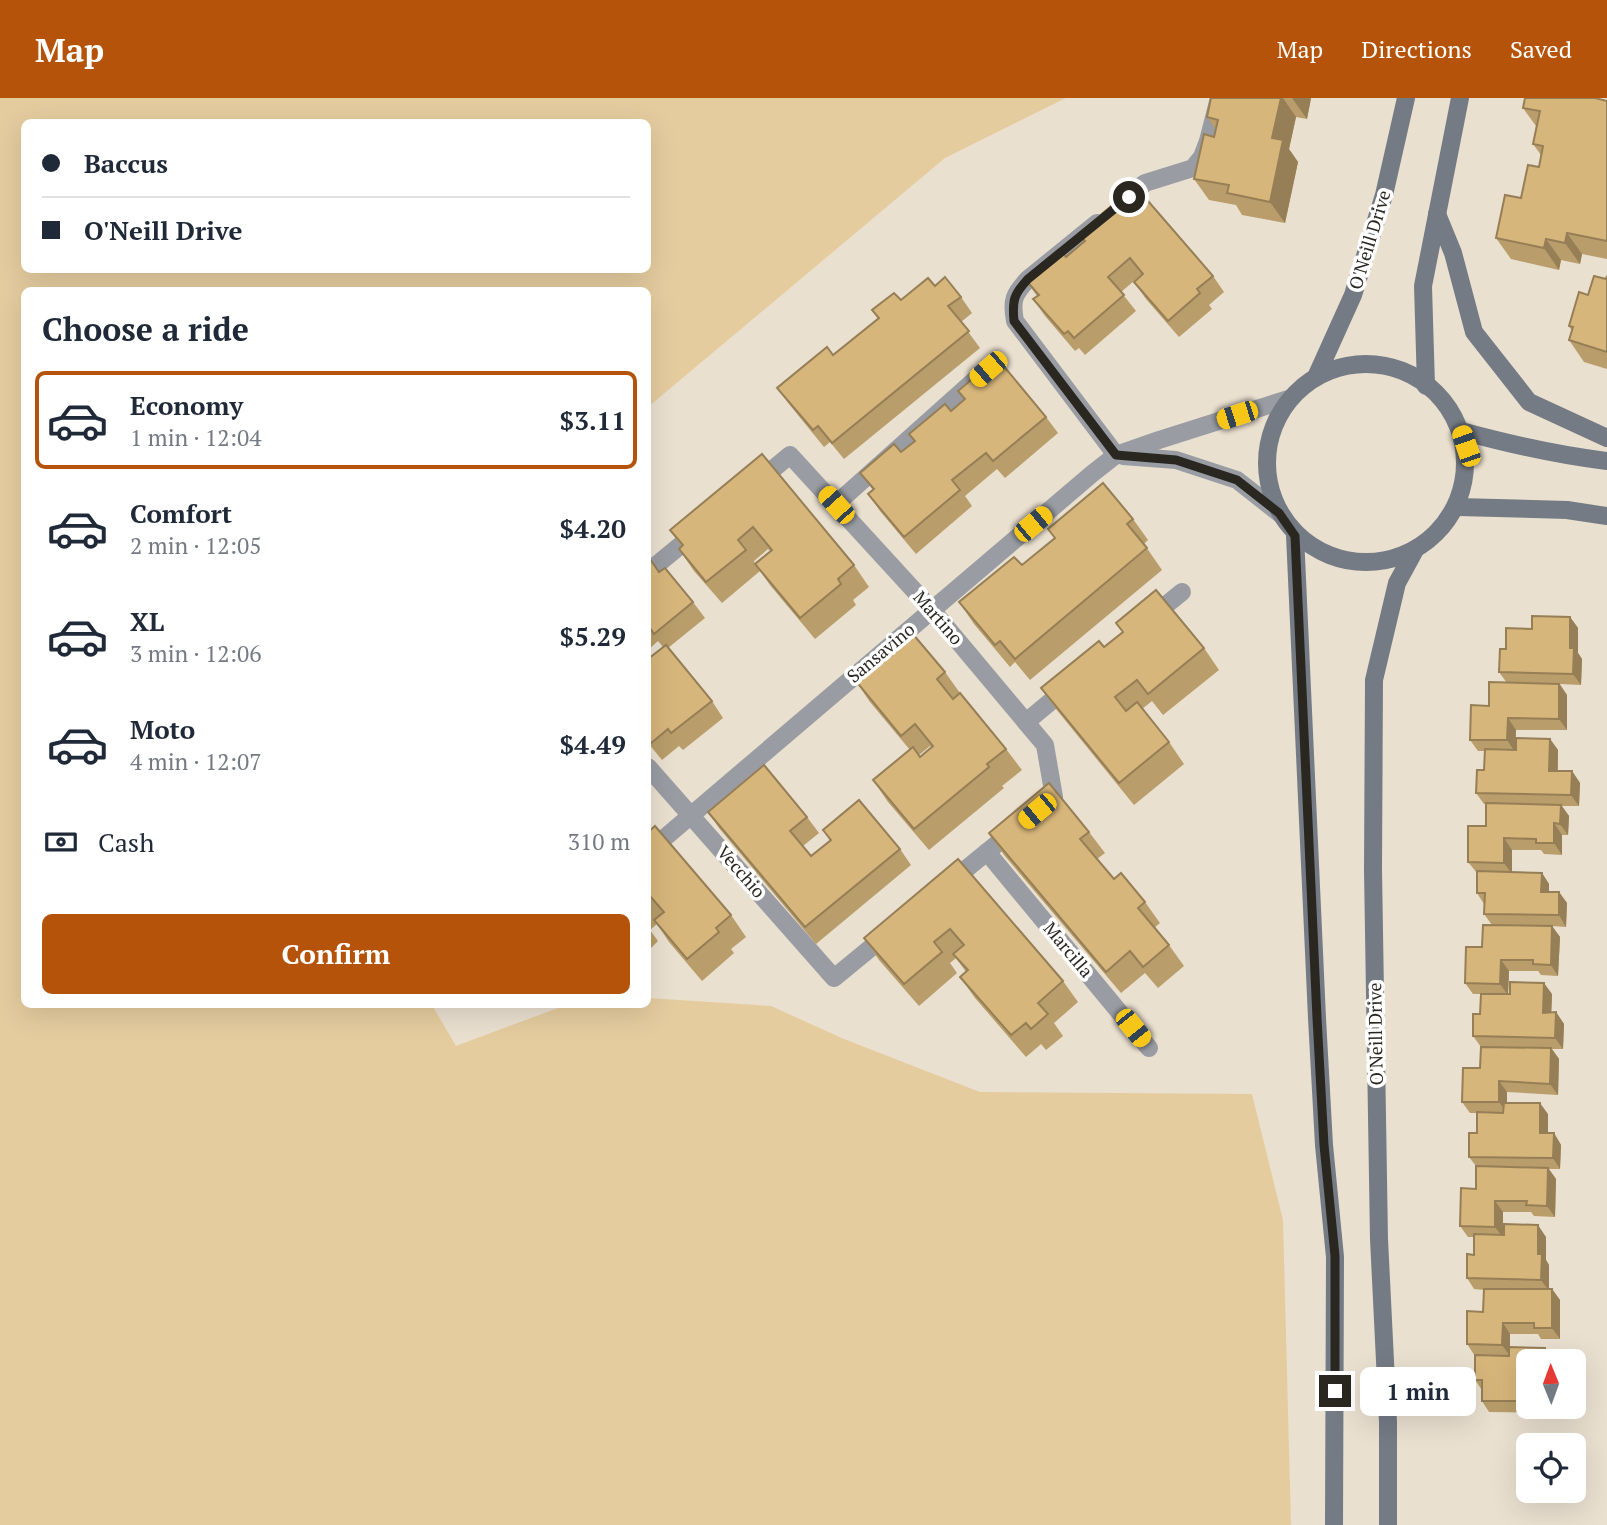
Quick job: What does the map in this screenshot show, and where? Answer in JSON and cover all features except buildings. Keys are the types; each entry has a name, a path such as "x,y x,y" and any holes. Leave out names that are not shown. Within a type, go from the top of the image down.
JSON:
{"main road":[{"name":"O'Neill Drive","path":"1316,377 1353,295 1384,195 1406,98"},
{"path":"1426,386 1423,286 1460,98"},
{"path":"1437,214 1453,253 1474,332 1529,402 1607,438"},
{"name":"O'Neill Drive","path":"1377,367 1408,374 1426,386 1435,391 1455,416 1466,446 1458,507 1440,532 1415,550 1387,559 1357,560 1325,553 1295,536 1279,513 1269,484 1265,457 1272,425 1288,399 1316,377 1347,369 1377,367"},
{"path":"1461,431 1513,445 1607,461"},
{"path":"1458,507 1567,510 1607,516"},
{"path":"1295,536 1324,1145 1335,1256 1335,1525"},
{"name":"O'Neill Drive","path":"1388,1525 1388,1422 1379,1239 1373,898 1374,680 1397,583 1415,550"}],"street":[{"path":"1219,98 1208,141 1202,157 1193,168 1145,183 1028,279 1013,299 1014,321 1116,455 1176,460 1237,480 1279,513"},
{"path":"836,505 988,369"},
{"path":"1116,455 1288,399"},
{"name":"Martino","path":"739,497 790,455 932,610 1045,745 1054,797 987,852"},
{"name":"Sansavino","path":"651,849 1116,455"},
{"path":"651,570 709,522"},
{"path":"1141,626 1182,592"},
{"path":"1026,722 1078,678"},
{"name":"Vecchio","path":"651,770 834,978 905,919"},
{"path":"936,894 987,852"},
{"name":"Marcilla","path":"987,852 1149,1048"}],"shaded area":[{"path":"0,98 1066,98 945,158 651,404 651,287 21,287 21,1008 434,1008 456,1046 558,1008 651,1008 651,998 771,1006 844,1039 980,1092 1252,1094 1283,1220 1291,1525 0,1525"}],"route":[{"path":"1129,197 1028,279 1013,299 1014,321 1116,455 1176,460 1237,480 1279,513 1295,536 1324,1145 1335,1256 1335,1391"}]}
